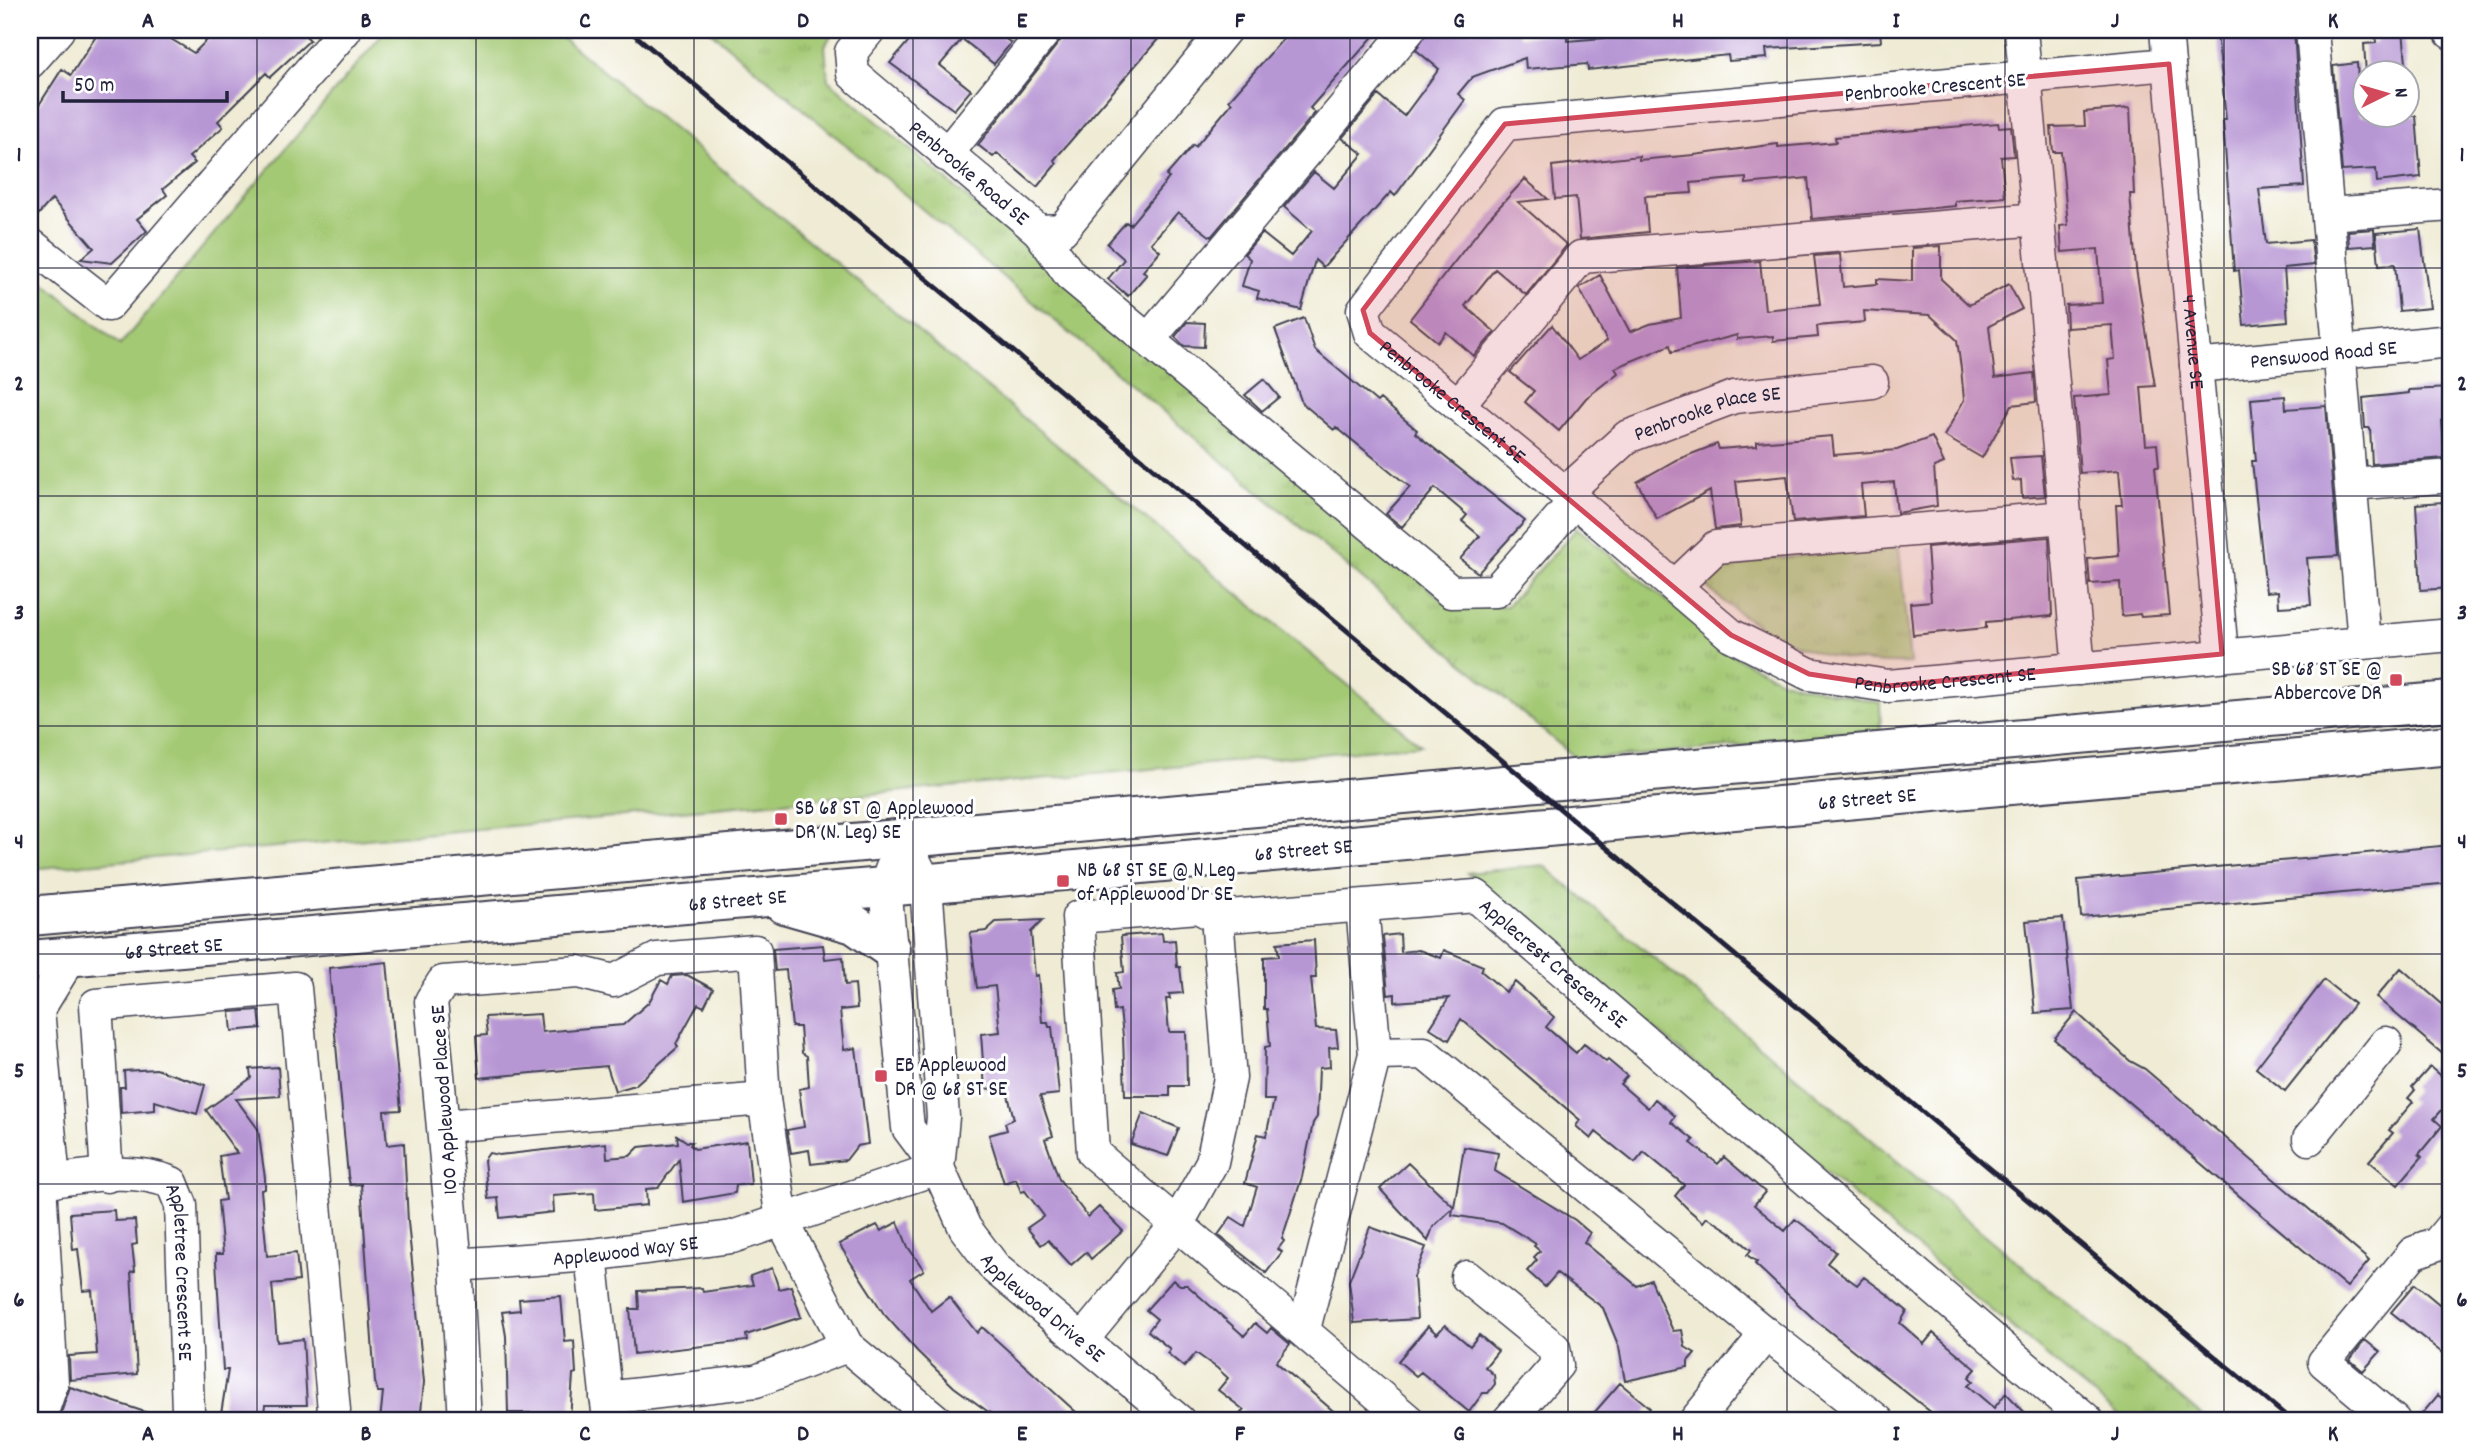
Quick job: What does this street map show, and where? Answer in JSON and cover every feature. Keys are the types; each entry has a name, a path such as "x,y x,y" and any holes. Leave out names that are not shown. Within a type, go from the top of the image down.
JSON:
{"main road":[{"name":"68 Street SE","path":"30,916 2451,701"},
{"name":"68 Street SE","path":"30,960 926,884 2451,745"},
{"path":"2399,749 2451,770"},
{"path":"759,897 854,924 890,949"}],"street":[{"path":"30,62 58,30"},
{"path":"30,244 108,305 345,30"},
{"name":"Penbrooke Road SE","path":"869,30 851,52 853,74 1039,231 1062,230 1225,30"},
{"path":"946,155 1046,30"},
{"path":"1149,339 1409,30"},
{"path":"2021,30 2079,669"},
{"name":"4 Avenue SE","path":"2166,30 2222,654"},
{"path":"2312,30 2364,642"},
{"name":"Penbrooke Crescent SE","path":"2169,64 1506,124 1363,310 1370,333 1570,497 1731,635 1809,674 1888,686 2222,654"},
{"path":"2328,214 2451,205"},
{"path":"1458,405 1581,257 2039,219"},
{"name":"Penbrooke Place SE","path":"1039,231 1070,275 1451,592 1496,591 1570,497 1626,437 1734,397 1872,382"},
{"name":"Penswood Road SE","path":"2196,366 2451,341"},
{"path":"2351,484 2451,476"},
{"path":"1675,586 1716,547 2065,517"},
{"path":"2222,654 2451,635"},
{"name":"Applewood Drive SE","path":"903,837 926,884 943,1116 938,1168"},
{"name":"Applewood Drive SE","path":"903,837 885,887 908,1128 938,1168 965,1228 996,1269 1179,1421"},
{"name":"Applecrest Crescent SE","path":"1217,918 1476,896 2088,1421"},
{"path":"1304,1329 1375,1054 1362,906"},
{"path":"1082,1340 1178,1223 1212,1161 1230,1078 1217,918 1198,907 1078,917 1093,1153 1178,1223 1304,1329 1409,1421"},
{"name":"100 Applewood Place SE","path":"456,1265 431,1001 443,982 578,972 614,981 657,959 755,951 764,1099"},
{"path":"39,1421 52,1383 34,1011 71,956"},
{"path":"107,1176 96,1005 295,988 334,1410 330,1421"},
{"path":"2309,1139 2386,1043"},
{"path":"1375,1054 1424,1053 1766,1334 1878,1421"},
{"path":"444,1126 764,1099 782,1220 848,1346 937,1421"},
{"name":"Applewood Way SE","path":"456,1265 591,1255 732,1237 938,1168"},
{"name":"Appletree Crescent SE","path":"41,1183 134,1173 155,1175 172,1183 181,1205 188,1410 185,1421"},
{"path":"2393,1421 2324,1362 2413,1253 2446,1242"},
{"path":"591,1255 608,1410 756,1381 848,1346"},
{"path":"456,1265 465,1421"},
{"path":"1466,1278 1554,1349 1556,1365 1508,1421"},
{"path":"1695,1421 1766,1334"}],"highlighted area":[{"path":"2169,64 2222,654 1888,686 1809,674 1731,635 1370,333 1363,310 1505,124"}],"green space":[{"path":"386,30 553,30 1421,745 30,869 30,271 120,345"},
{"path":"709,30 834,30 825,46 828,80 1451,607 1507,606 1577,528 1739,659 1783,681 1880,703 1881,734 1578,760"},
{"path":"1899,547 1910,663 1849,660 1796,645 1747,619 1700,581 1734,562"},
{"path":"1543,865 2208,1421 2125,1421 1467,873"}],"building":[{"path":"100,30 156,30 194,53 217,30 300,30 310,40 270,77 266,73 218,121 223,127 189,157 195,163 163,189 167,195 137,219 147,231 112,263 81,259 94,248 52,199 30,224 30,119 62,69 71,75"},
{"path":"918,30 994,30 1011,43 994,64 962,39 940,65 971,90 954,110 890,63"},
{"path":"1064,30 1166,30 1054,160 1057,163 1037,187 997,153 993,157 978,145 1060,41"},
{"path":"1291,30 1379,30 1310,108 1315,113 1211,237 1178,212 1151,243 1160,251 1143,271 1147,274 1128,296 1108,279 1124,259 1107,244 1126,222 1130,225 1169,178 1166,176 1193,145 1195,147 1232,103 1229,100"},
{"path":"1427,30 1519,30 1520,36 1567,33 1567,41 1640,35 1639,30 1721,30 1721,33 1880,30 1881,42 1766,49 1767,58 1729,61 1728,55 1588,70 1587,64 1526,69 1525,58 1472,77 1458,94 1465,100 1395,196 1391,192 1323,267 1315,260 1301,310 1257,298 1259,291 1242,286 1250,259 1244,254 1262,233 1291,256 1312,231 1284,207 1314,172 1334,188 1363,154 1342,138 1378,95 1404,116 1439,69 1416,50"},
{"path":"2217,30 2294,30 2304,186 2259,189 2266,244 2311,240 2314,265 2284,268 2288,321 2244,325 2239,270 2234,271 2223,120 2226,120"},
{"path":"2375,30 2403,30 2406,60 2365,60 2364,44 2376,43"},
{"path":"2352,64 2352,130 2417,130 2421,177 2377,182 2376,169 2342,171 2333,66"},
{"path":"2130,108 2134,194 2130,194 2136,269 2155,386 2141,387 2146,445 2157,444 2159,467 2155,467 2169,615 2141,617 2140,614 2122,616 2120,582 2090,584 2088,559 2119,556 2116,505 2122,505 2119,470 2080,473 2074,398 2111,395 2108,360 2115,359 2112,325 2067,328 2066,305 2102,303 2098,249 2062,252 2060,226 2068,225 2061,152 2053,152 2051,127 2085,126 2084,112"},
{"path":"1998,123 1999,127 2011,126 2014,156 2001,157 2005,197 1955,201 1955,206 1812,219 1808,178 1746,184 1746,178 1723,180 1691,183 1692,193 1645,196 1648,232 1580,239 1576,197 1555,199 1552,166 1639,156 1639,160 1694,155 1778,144 1778,147 1836,142 1835,137"},
{"path":"1525,179 1548,199 1518,202 1567,245 1526,295 1495,269 1465,306 1495,332 1474,356 1446,332 1438,342 1410,319 1488,219"},
{"path":"2374,229 2375,245 2349,247 2348,231"},
{"path":"2420,229 2430,308 2399,311 2395,264 2379,265 2376,233"},
{"path":"1941,246 1941,279 1969,305 2009,284 2022,309 1989,326 1995,378 2034,373 2036,402 2012,405 1982,458 1944,436 1964,400 1961,368 1957,340 1930,315 1864,311 1865,322 1817,326 1818,337 1773,341 1773,336 1737,339 1737,335 1672,352 1670,345 1615,368 1618,373 1586,398 1559,431 1525,402 1534,391 1510,372 1552,325 1578,360 1607,341 1579,288 1600,275 1630,332 1650,324 1681,318 1677,267 1760,261 1765,310 1820,304 1814,256 1840,254 1843,287 1877,284 1877,279 1912,281 1912,248"},
{"path":"1304,318 1315,350 1377,402 1380,399 1417,430 1415,433 1525,521 1478,573 1460,559 1480,536 1462,521 1467,515 1435,488 1402,527 1386,514 1410,487 1302,403 1275,329"},
{"path":"1187,322 1205,323 1204,347 1184,346 1175,337"},
{"path":"1264,379 1279,397 1262,411 1245,395"},
{"path":"2451,388 2451,419 2442,420 2445,458 2372,464 2370,428 2365,428 2363,398 2409,393 2409,390"},
{"path":"2285,396 2286,409 2326,406 2338,556 2307,558 2311,605 2279,607 2278,591 2266,592 2252,461 2256,461 2251,399"},
{"path":"1832,436 1834,455 1897,450 1932,437 1944,463 1934,467 1937,506 1897,513 1894,482 1861,485 1864,516 1793,522 1787,476 1736,481 1741,526 1715,529 1710,491 1657,519 1637,482 1676,460 1717,444 1719,449 1757,446 1757,442"},
{"path":"2041,456 2045,496 2022,498 2021,480 2013,481 2010,458"},
{"path":"2443,502 2446,548 2451,547 2451,588 2421,590 2416,504"},
{"path":"2049,537 2052,616 1986,622 1986,628 1913,635 1910,603 1931,601 1927,547"},
{"path":"2451,845 2451,883 2081,917 2078,880"},
{"path":"2063,918 2073,1010 2035,1013 2026,921"},
{"path":"1043,920 1031,932 1035,976 1038,975 1042,1022 1048,1022 1049,1027 1052,1027 1059,1094 1040,1096 1053,1136 1045,1139 1059,1179 1088,1217 1099,1207 1123,1231 1091,1259 1086,1252 1071,1265 1048,1240 1041,1245 1027,1228 1044,1216 1025,1191 1021,1192 1016,1179 1004,1183 989,1135 1007,1130 1005,1123 1014,1119 1006,1087 985,1089 981,1034 1000,1032 995,986 977,988 970,933 986,931 996,922"},
{"path":"1162,933 1163,941 1175,940 1177,967 1180,967 1183,993 1169,994 1170,999 1166,999 1169,1032 1186,1032 1187,1086 1170,1086 1170,1096 1125,1096 1120,1010 1114,1011 1112,990 1119,989 1117,973 1124,972 1121,936"},
{"path":"1400,934 1401,952 1419,950 1441,958 1444,950 1483,966 1481,971 1506,992 1515,982 1554,1017 1546,1027 1576,1053 1584,1044 1606,1062 1608,1060 1627,1076 1620,1084 1648,1108 1655,1099 1675,1116 1671,1122 1694,1140 1691,1143 1718,1164 1724,1157 1765,1192 1754,1205 1785,1231 1795,1219 1817,1235 1836,1252 1827,1263 1857,1285 1864,1277 1907,1311 1900,1323 1924,1344 1933,1333 1976,1369 1969,1377 1973,1381 1968,1386 1994,1408 2006,1393 2033,1421 1942,1421 1814,1319 1755,1264 1757,1262 1747,1255 1751,1250 1729,1231 1707,1217 1703,1222 1689,1210 1675,1196 1684,1185 1644,1152 1635,1163 1596,1132 1591,1139 1576,1126 1580,1120 1461,1019 1449,1040 1430,1028 1449,998 1395,1002 1395,994 1388,995 1383,936"},
{"path":"1314,940 1316,978 1311,978 1316,1029 1336,1030 1338,1047 1329,1048 1330,1067 1319,1068 1317,1117 1313,1123 1302,1177 1282,1239 1284,1241 1278,1249 1282,1252 1266,1273 1218,1235 1231,1217 1245,1226 1257,1187 1245,1183 1258,1134 1266,1136 1274,1100 1264,1100 1265,1047 1270,1046 1267,1009 1264,1009 1264,957 1279,956 1277,943"},
{"path":"823,945 825,959 843,957 845,985 855,984 857,1008 840,1010 844,1050 856,1048 868,1144 857,1146 846,1160 811,1164 809,1150 791,1153 787,1130 804,1127 799,1089 809,1087 807,1056 802,1053 800,1027 792,1027 786,970 775,971 773,949"},
{"path":"387,962 401,1110 384,1111 387,1145 404,1143 408,1222 424,1382 420,1421 380,1421 383,1392 378,1392 375,1382 361,1184 350,1185 348,1176 329,968"},
{"path":"2401,968 2451,1012 2451,1061 2376,997"},
{"path":"687,975 713,989 704,1007 698,1004 676,1044 678,1047 635,1085 615,1091 607,1066 479,1078 476,1036 487,1035 485,1017 540,1014 542,1032 623,1025 649,1002 661,980 668,984 672,976"},
{"path":"2324,980 2354,1004 2285,1091 2256,1068"},
{"path":"259,1010 261,1028 232,1031 230,1012"},
{"path":"2076,1012 2130,1061 2145,1069 2369,1261 2347,1287 2054,1039"},
{"path":"278,1067 280,1096 236,1099 258,1129 265,1178 265,1189 261,1190 267,1256 296,1253 299,1281 272,1284 277,1342 303,1339 307,1405 265,1405 263,1420 221,1414 228,1370 223,1370 216,1261 216,1254 223,1254 218,1201 225,1200 219,1156 237,1153 206,1110 251,1078 250,1069"},
{"path":"2430,1067 2451,1085 2451,1100 2434,1119 2442,1126 2419,1154 2422,1157 2398,1185 2369,1161 2393,1133 2389,1130 2413,1102 2408,1098 2415,1090 2412,1087"},
{"path":"156,1069 205,1085 197,1114 155,1101 155,1110 121,1113 120,1087 125,1087 124,1071"},
{"path":"1143,1113 1179,1128 1168,1156 1131,1144"},
{"path":"677,1135 687,1142 692,1142 690,1145 695,1149 747,1141 751,1184 736,1185 735,1193 683,1202 679,1159 658,1188 646,1189 647,1205 595,1210 594,1193 553,1196 554,1212 500,1218 498,1198 488,1199 484,1160 489,1153 499,1155 606,1143 607,1158 630,1156 639,1147 678,1143"},
{"path":"1464,1147 1498,1153 1495,1171 1575,1220 1590,1233 1584,1242 1637,1286 1651,1280 1673,1331 1682,1330 1685,1347 1695,1353 1688,1361 1688,1367 1625,1381 1619,1347 1603,1308 1557,1273 1545,1287 1527,1271 1537,1260 1534,1257 1540,1251 1534,1246 1536,1244 1502,1223 1452,1215 1453,1208 1433,1227 1428,1241 1380,1189 1408,1163 1454,1207"},
{"path":"114,1210 115,1221 135,1220 137,1244 132,1245 135,1271 131,1272 137,1374 70,1380 69,1356 97,1354 92,1290 83,1291 78,1249 73,1250 70,1213"},
{"path":"898,1222 908,1247 924,1270 910,1279 931,1311 949,1297 977,1333 982,1327 1086,1421 1001,1421 954,1387 917,1351 884,1314 839,1244 877,1225 881,1231"},
{"path":"1370,1227 1426,1247 1414,1277 1417,1319 1354,1323 1349,1281"},
{"path":"772,1268 779,1289 791,1286 801,1317 746,1335 747,1341 634,1354 630,1309 639,1309 638,1291 702,1288 703,1292 753,1285 750,1276"},
{"path":"1173,1280 1180,1285 1187,1285 1244,1336 1255,1323 1267,1333 1271,1328 1290,1344 1276,1362 1345,1421 1252,1421 1241,1413 1244,1410 1218,1390 1228,1378 1217,1368 1196,1353 1184,1367 1167,1353 1170,1349 1148,1331 1157,1319 1146,1310"},
{"path":"2415,1284 2451,1314 2451,1360 2391,1312"},
{"path":"561,1296 565,1342 574,1341 576,1373 573,1374 570,1421 531,1421 530,1413 508,1413 506,1336 502,1312 520,1310 519,1299"},
{"path":"1445,1325 1470,1346 1479,1335 1498,1351 1485,1367 1494,1375 1495,1384 1488,1393 1483,1393 1469,1412 1421,1372 1416,1376 1398,1361 1428,1326 1437,1334"},
{"path":"2365,1340 2380,1352 2363,1371 2350,1360"},
{"path":"1620,1383 1650,1408 1639,1421 1587,1421"},
{"path":"70,1387 163,1418 163,1421 75,1421 60,1416"},
{"path":"2438,1395 2451,1406 2451,1421 2416,1421"}],"railway":[{"path":"629,30 2292,1421"}],"place":[{"name":"SB 68 ST SE @ Abbercove DR","path":"2396,680"},
{"name":"SB 68 ST @ Applewood DR (N. Leg) SE","path":"781,819"},
{"name":"NB 68 ST SE @ N Leg of Applewood Dr SE","path":"1063,881"},
{"name":"EB Applewood DR @ 68 ST SE","path":"881,1076"}]}
